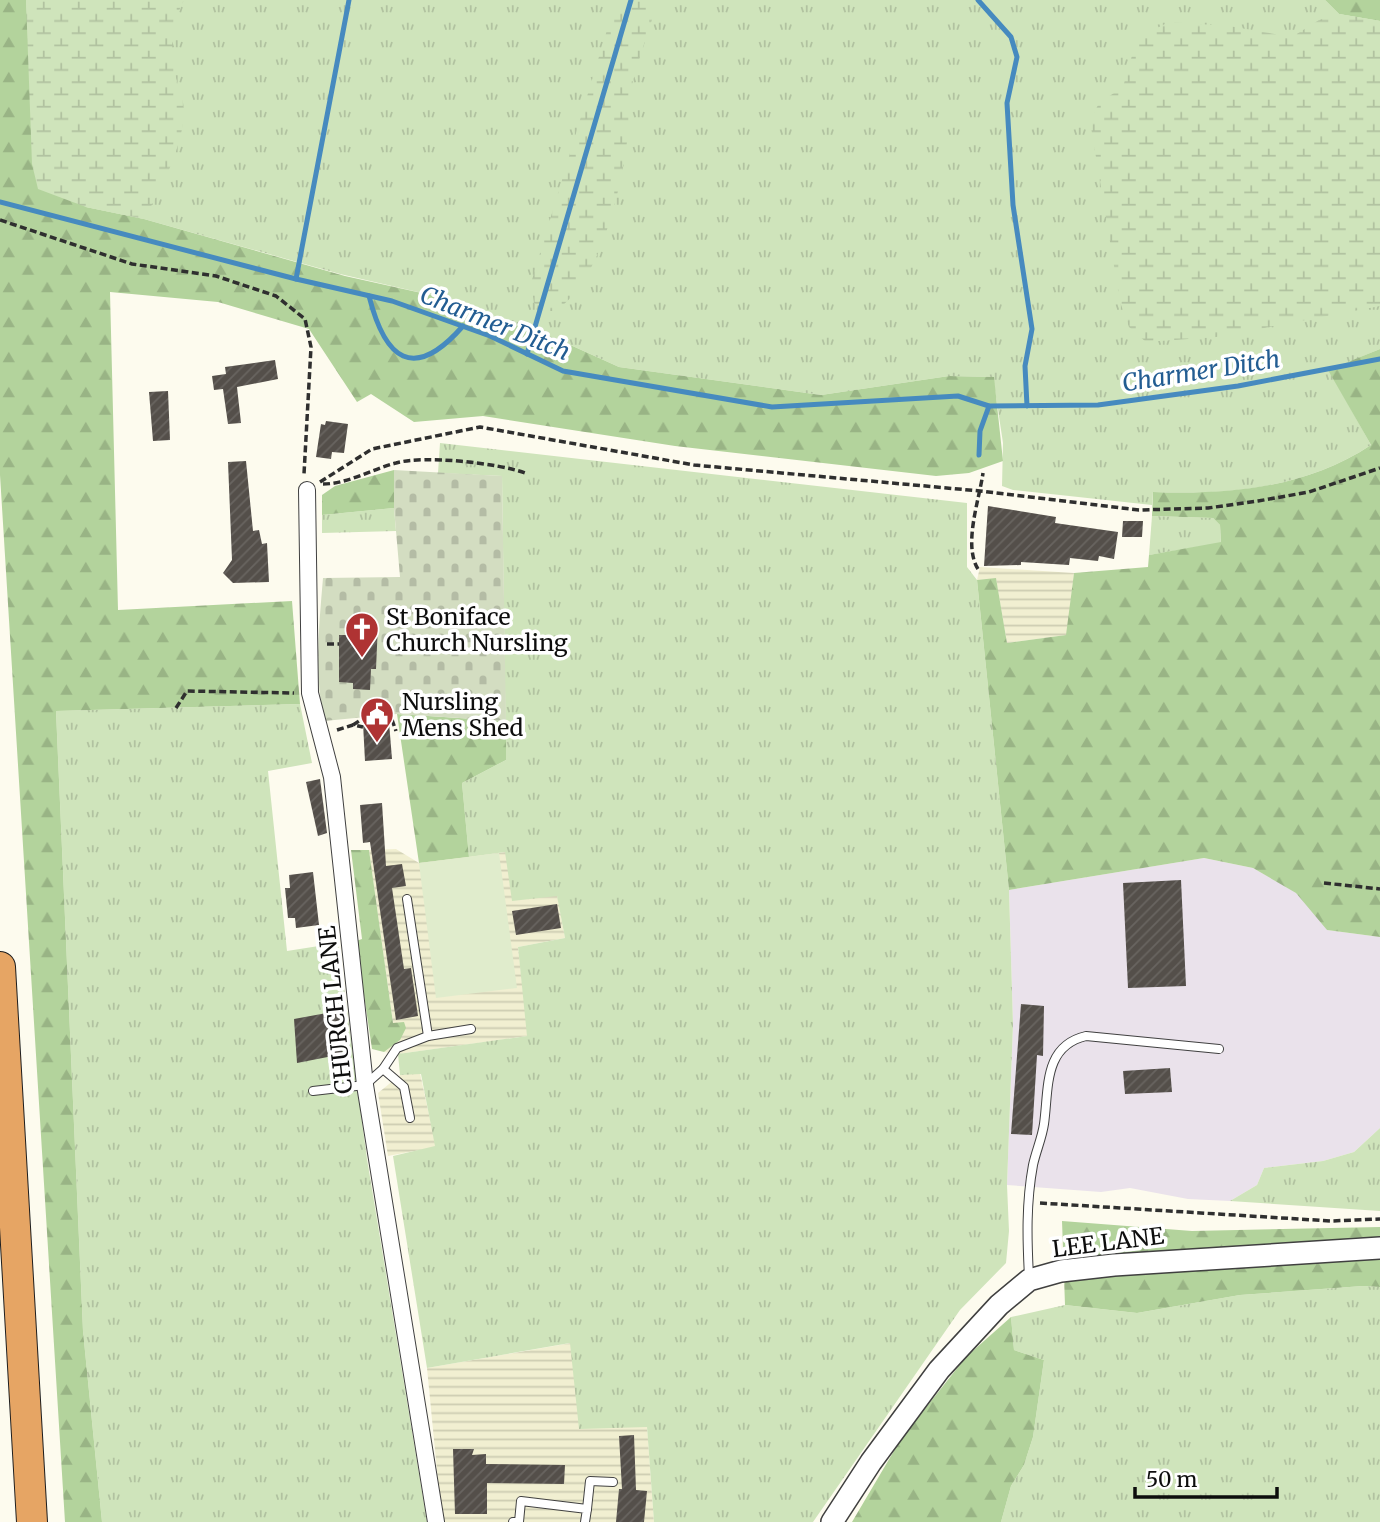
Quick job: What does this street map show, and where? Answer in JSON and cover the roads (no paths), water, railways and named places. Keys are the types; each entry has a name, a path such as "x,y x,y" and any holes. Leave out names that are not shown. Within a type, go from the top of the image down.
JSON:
{"highway":[{"path":"0,967 32,1522"}],"street":[{"name":"CHURCH LANE","path":"307,490 310,693 318,732 332,777 365,1085 436,1522"},
{"name":"LEE LANE","path":"832,1522 871,1462 939,1370 999,1305 1029,1280 1061,1271 1114,1265 1380,1248"}],"lane":[{"path":"407,899 428,1036"},
{"path":"313,1091 365,1085 383,1069 397,1048 428,1036 471,1029"},
{"path":"1029,1280 1028,1203 1033,1164 1044,1124 1046,1087 1054,1062 1070,1040 1086,1036 1219,1049"},
{"path":"383,1069 404,1087 410,1118"},
{"path":"585,1522 590,1482 613,1482"},
{"path":"513,1522 519,1522 521,1501 587,1509"}],"waterway":[{"path":"296,279 349,0"},
{"path":"527,354 631,0"},
{"name":"Charmer Ditch","path":"978,0 1011,37 1017,57 1007,103 1013,205 1032,329 1025,366 1027,406"},
{"name":"Charmer Ditch","path":"0,202 296,279 392,301 490,336 563,371 772,407 958,396 989,406 1098,405 1238,386 1380,359"},
{"path":"369,296 383,335 403,356 416,358 429,354 445,344 463,326"},
{"path":"979,455 980,431 989,406"}],"place":[{"name":"St Boniface Church Nursling","path":"362,659"},
{"name":"Nursling Mens Shed","path":"377,744"}]}
